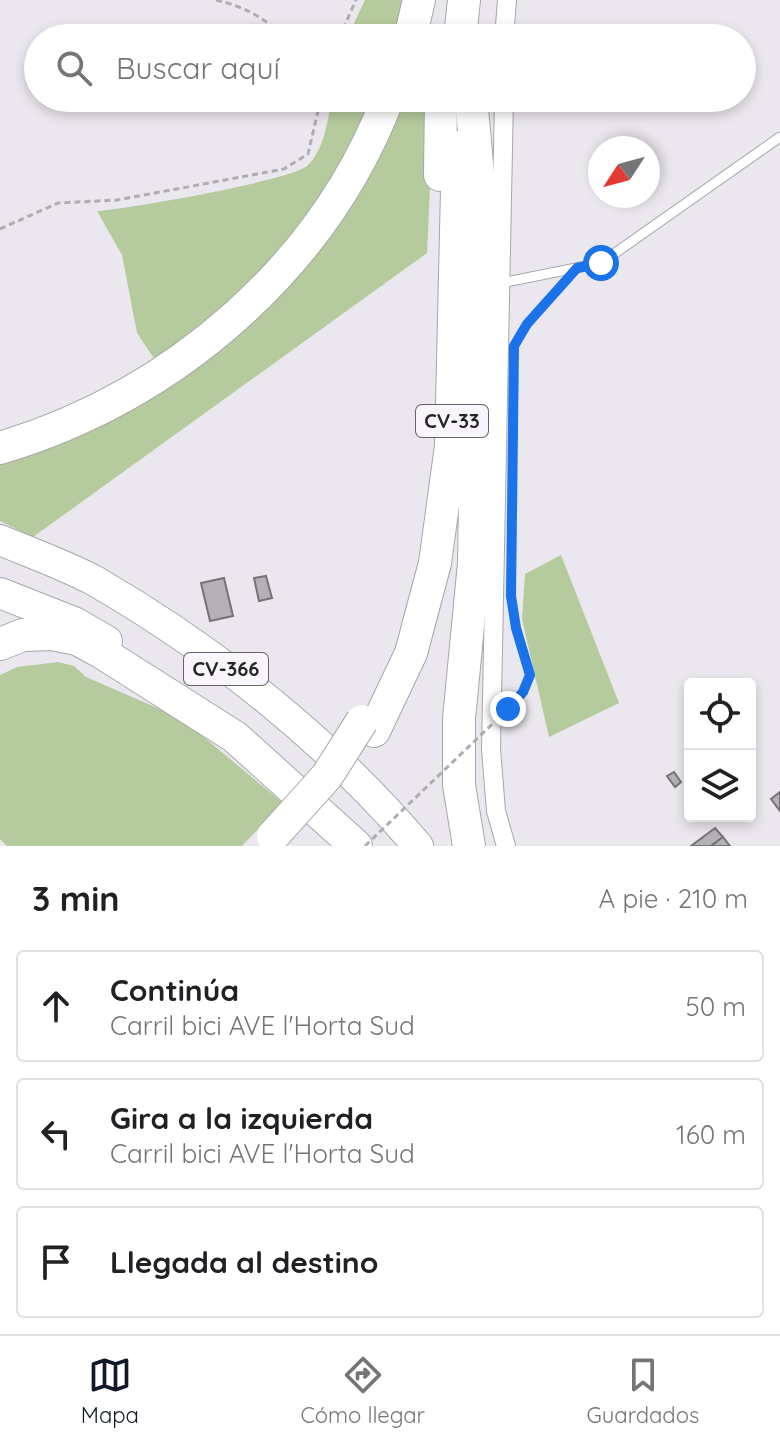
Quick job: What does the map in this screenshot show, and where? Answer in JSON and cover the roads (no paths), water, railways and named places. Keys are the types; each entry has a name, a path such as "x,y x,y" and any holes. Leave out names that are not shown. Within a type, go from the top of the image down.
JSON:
{"highway":[{"path":"413,24 419,0"},
{"path":"443,24 445,0"},
{"path":"461,24 464,0"},
{"path":"471,24 472,0"},
{"path":"0,448 50,433 146,385 233,322 314,233 369,149 383,112"},
{"path":"368,726 396,649 419,567 432,451 441,112"},
{"name":"CV-33","path":"275,843 316,817 411,653 435,563 451,446 459,112"},
{"path":"469,846 459,772 475,499 480,197 472,112"},
{"path":"0,644 23,635 52,634 77,639 101,652 235,737 356,846"}],"main road":[{"name":"CV-366","path":"0,540 92,580 201,649 290,719 394,818 418,846"},
{"name":"CV-366","path":"0,593 76,623 173,679 265,747 375,846"}],"street":[{"path":"505,24 507,0"},
{"path":"504,112 491,749 496,811 506,846"}],"lane":[{"path":"501,283 611,258 780,137"}]}
